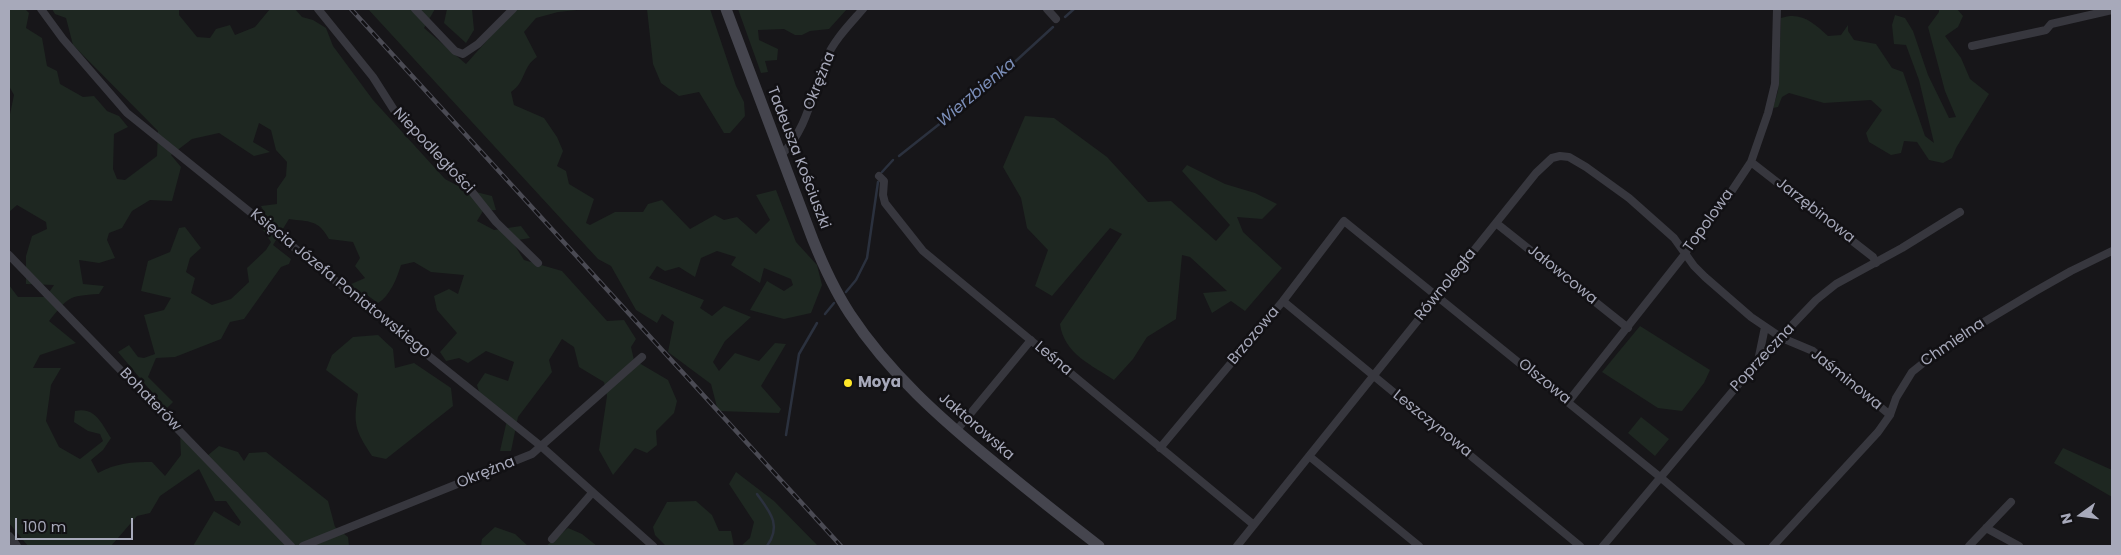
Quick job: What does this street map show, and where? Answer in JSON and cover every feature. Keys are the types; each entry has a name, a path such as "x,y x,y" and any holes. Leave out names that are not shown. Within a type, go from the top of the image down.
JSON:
{"main road":[{"name":"Tadeusza Kościuszki","path":"726,9 823,265 850,313"},
{"name":"Jaktorowska","path":"850,313 896,374 956,430 1099,546"}],"street":[{"name":"Księcia Józefa Poniatowskiego","path":"41,9 63,39 127,113 542,447 654,546"},
{"name":"Niepodległości","path":"318,9 373,77 394,110 440,161 461,178 496,222 538,263"},
{"path":"415,9 455,51 463,54 471,50 513,9"},
{"name":"Okrężna","path":"781,155 792,144 806,118 827,58 863,9"},
{"path":"1048,9 1056,19"},
{"name":"Topolowa","path":"1568,402 1685,254 1693,239 1727,198 1751,162 1768,113 1775,84 1777,9"},
{"path":"1972,46 2046,30 2051,24 2112,10"},
{"name":"Równoległa","path":"1237,546 1436,296 1536,173 1552,158 1560,156 1569,158 1629,198 1674,238 1685,254"},
{"name":"Jarzębinowa","path":"1751,162 1872,257 1876,263"},
{"name":"Leśna","path":"879,176 884,181 883,195 885,203 923,251 1254,524"},
{"name":"Poprzeczna","path":"1603,546 1758,361 1782,338 1816,300 1836,284 1876,263 1960,212"},
{"name":"Olszowa","path":"1344,221 1660,476 1742,546"},
{"name":"Brzozowa","path":"1160,448 1283,301 1344,221"},
{"name":"Jałowcowa","path":"1496,223 1628,328"},
{"name":"Chmielna","path":"1774,546 1878,432 1890,415 1896,398 1912,372 1932,356 1979,325 2041,288 2112,251"},
{"name":"Jaśminowa","path":"1685,254 1705,276 1765,327 1782,338 1813,351 1890,415"},
{"name":"Bohaterów","path":"9,255 291,546"},
{"name":"Leszczynowa","path":"1283,301 1580,546"},
{"path":"1758,361 1765,327"},
{"path":"956,430 1031,340"},
{"name":"Okrężna","path":"303,546 532,454 642,357"},
{"path":"1310,456 1419,546"},
{"path":"552,539 592,493"},
{"path":"1969,546 2011,502"},
{"path":"1986,528 2019,546"},
{"path":"9,537 16,546"}],"shaded area":[{"path":"9,9 25,9 29,13 26,28 42,38 47,66 57,71 60,84 83,97 94,96 107,111 119,116 128,127 114,134 113,169 117,179 125,180 157,156 158,131 73,45 66,18 55,14 52,9 179,9 179,15 197,37 210,38 216,29 230,25 235,35 255,27 270,9 295,9 302,17 313,20 326,28 333,46 373,100 445,179 464,189 492,196 496,210 483,211 477,221 494,230 521,226 530,238 512,241 524,260 562,271 607,321 624,320 636,339 631,347 634,360 668,380 677,401 674,413 656,431 657,445 647,453 635,448 613,475 599,450 607,396 604,382 579,367 574,347 562,339 549,360 552,372 518,417 511,451 500,451 507,420 481,399 477,385 485,373 508,381 514,362 486,351 468,363 459,358 446,361 440,352 457,333 437,310 434,296 449,289 458,294 464,275 431,272 414,262 401,265 389,291 378,303 367,295 361,296 349,285 365,278 355,266 360,258 353,242 329,239 317,225 308,221 289,219 273,245 291,259 289,264 281,267 244,319 230,322 221,339 175,357 156,358 148,377 173,402 166,409 118,352 129,345 138,357 144,358 155,354 144,315 164,310 171,298 141,291 148,261 170,252 179,228 185,227 201,248 190,258 186,272 195,278 191,293 212,305 231,299 249,282 247,268 266,250 271,242 263,230 265,214 261,206 277,204 277,189 286,176 287,162 276,150 271,130 259,123 253,142 270,152 254,156 219,133 192,139 171,155 181,167 172,201 150,200 132,211 122,228 109,233 107,240 115,258 99,263 79,260 83,284 104,286 99,294 74,297 65,302 49,321 76,343 40,355 33,368 61,368 51,385 46,421 59,447 80,459 103,441 100,434 88,431 74,422 75,411 88,411 97,417 111,438 103,450 91,460 98,473 124,464 152,462 165,476 181,455 180,434 207,456 219,446 238,452 244,461 249,453 266,452 328,501 335,527 348,537 349,546 193,546 214,511 239,526 241,522 226,501 215,501 199,469 160,496 150,513 137,516 111,546 28,546 9,523 9,285 18,297 46,297 54,285 26,284 26,256 32,236 47,229 46,222 17,205 9,212 9,119 14,95 9,86"},
{"path":"368,9 435,9 424,28 466,64 515,9 586,9 558,12 536,18 524,32 537,57 529,65 519,84 511,92 514,105 544,118 557,137 563,151 557,166 566,171 569,184 594,199 586,223 590,225 615,212 643,212 648,204 662,200 690,229 715,215 724,220 737,217 756,234 770,220 756,195 776,190 796,242 817,265 822,285 811,313 784,319 750,310 767,281 784,291 793,285 791,279 764,268 760,283 731,265 736,257 717,251 701,258 695,277 679,267 665,271 657,266 649,278 704,300 700,308 712,316 724,306 751,317 725,341 713,362 719,371 735,353 759,361 775,343 786,344 761,386 781,409 779,413 718,411 711,384 668,352 674,322 662,314 657,323 636,310 611,266 598,259"},
{"path":"447,9 472,9 474,30 466,43 444,23"},
{"path":"647,9 710,9 736,86 744,102 745,116 730,133 724,133 699,92 679,96 661,83 653,64"},
{"path":"738,9 847,9 829,29 810,31 802,35 795,35 784,29 758,30 759,40 778,49 777,60 765,61 768,72 761,73"},
{"path":"1939,9 1957,9 1963,16 1958,27 1945,36 1961,58 1970,79 1989,94 1956,148 1952,158 1943,163 1929,160 1917,142 1904,141 1901,153 1891,155 1869,142 1866,133 1882,110 1871,100 1824,103 1789,93 1782,97 1778,107 1773,108 1778,91 1781,18 1788,16 1801,17 1818,27 1828,36 1841,35 1848,25 1848,31 1854,40 1876,44 1892,68 1903,72 1925,136 1934,143 1919,80 1906,45 1894,44 1892,25 1895,15 1905,18 1913,31 1928,75 1949,118 1956,117 1945,91 1928,27 1939,12"},
{"path":"1025,116 1054,118 1107,157 1148,202 1171,201 1216,241 1230,225 1182,171 1187,165 1225,184 1255,193 1277,204 1262,219 1237,217 1243,232 1282,268 1245,311 1231,301 1212,313 1203,293 1227,291 1190,257 1182,255 1176,319 1147,337 1133,359 1114,380 1088,364 1073,351 1067,343 1060,324 1122,234 1110,228 1052,296 1035,286 1048,250 1027,228 1021,198 1003,167"},
{"path":"1640,326 1710,370 1704,383 1682,411 1658,408 1602,372"},
{"path":"378,335 393,349 395,368 414,363 451,388 453,406 386,459 372,456 362,440 356,420 358,394 326,370 332,355 353,337"},
{"path":"1641,417 1669,439 1655,456 1628,433"},
{"path":"2063,448 2112,470 2112,497 2054,463"},
{"path":"736,472 774,501 818,546 741,546 750,538 754,522 729,484"},
{"path":"696,501 712,515 719,531 731,531 734,546 666,546 655,535 653,527 667,502"},
{"path":"495,527 515,534 528,546 481,546 482,539"},
{"path":"568,528 582,534 597,546 546,546"}],"waterway":[{"name":"Wierzbienka","path":"1065,17 1074,9"},
{"name":"Wierzbienka","path":"899,156 995,80 1053,27"},
{"name":"Wierzbienka","path":"882,172 893,160"},
{"name":"Wierzbienka","path":"846,292 856,280 867,258 878,182"},
{"name":"Wierzbienka","path":"825,314 834,303"},
{"name":"Wierzbienka","path":"786,435 799,354 817,323"},
{"name":"Wierzbienka","path":"757,494 770,513 774,525 774,532 767,546"}],"railway":[{"path":"351,9 841,546"}],"place":[{"name":"Moya","path":"848,383"}]}
